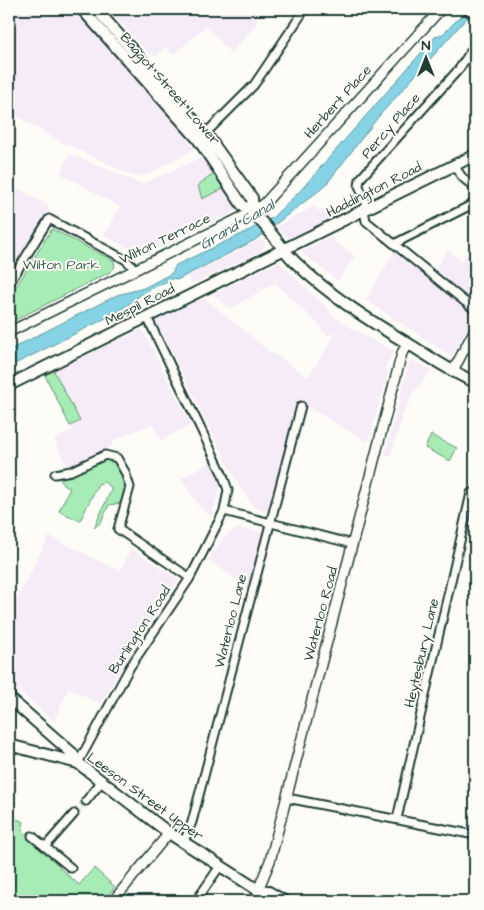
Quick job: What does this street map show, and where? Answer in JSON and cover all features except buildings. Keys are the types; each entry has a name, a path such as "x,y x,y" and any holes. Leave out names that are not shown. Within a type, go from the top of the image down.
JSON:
{"main road":[{"name":"Baggot Street Lower","path":"82,9 133,66 202,137"},
{"name":"Baggot Street Lower","path":"96,9 141,58 202,137 243,206 255,215 284,250 331,295 408,344 475,382"},
{"path":"133,66 141,58"},
{"name":"Haddington Road","path":"284,250 475,154"},
{"name":"Mespil Road","path":"9,386 284,250"},
{"path":"9,698 72,753 78,763"},
{"path":"50,756 56,740"},
{"name":"Leeson Street Upper","path":"9,745 78,763 169,833 258,890 269,901"},
{"name":"Leeson Street Upper","path":"258,890 267,891 284,901"}],"street":[{"path":"202,137 254,85 304,9"},
{"name":"Herbert Place","path":"255,215 441,9"},
{"path":"467,9 475,17"},
{"name":"Percy Place","path":"366,209 359,186 360,178 459,69 473,48 475,40"},
{"path":"454,165 462,177 475,188"},
{"path":"394,244 475,203"},
{"path":"366,209 366,221 475,310"},
{"name":"Wilton Terrace","path":"9,332 135,269 255,215"},
{"path":"9,284 49,219 126,260 135,269"},
{"name":"Burlington Road","path":"78,763 130,667 190,578 224,511 228,496 227,483 147,317"},
{"path":"453,371 475,329"},
{"name":"Waterloo Road","path":"258,890 266,873 287,798 402,354 408,344"},
{"name":"Waterloo Lane","path":"184,842 192,822 301,406"},
{"path":"55,474 64,474 105,455 117,458 130,486 118,529 190,578"},
{"name":"Heytesbury Lane","path":"397,819 470,493"},
{"path":"224,511 353,544"},
{"path":"86,801 102,781"},
{"path":"287,798 475,835"},
{"path":"45,847 74,814"},
{"path":"113,901 169,833"},
{"path":"32,836 71,868"},
{"path":"196,901 220,866"}],"shaded area":[{"path":"9,9 72,9 168,112 194,149 149,174 135,177 59,141 17,116 9,130"},
{"path":"108,9 258,9 256,13 257,24 231,53 206,26 173,55 166,47 155,57 152,53 150,55"},
{"path":"70,154 142,184 202,157 225,188 237,210 142,256 104,235 120,207 60,173"},
{"name":"Wilton Park","path":"9,183 49,206 49,226 9,295"},
{"path":"330,205 338,214 290,238 275,227 314,206 319,211"},
{"path":"330,237 355,256 338,281 303,254 303,251"},
{"path":"263,239 265,244 262,251 192,284 188,276 239,251 239,249"},
{"path":"396,249 475,315 452,357 366,300"},
{"path":"448,249 462,261 468,253 475,257 475,306 434,272"},
{"path":"279,262 330,311 329,313 351,328 394,351 385,368 389,371 368,442 306,406 298,407 268,512 254,507 241,490 156,321 204,298 264,347 308,377 335,335 332,333 329,336 321,330 322,328 275,283 230,309 213,294"},
{"path":"142,329 191,425 161,440 152,424 115,440 110,447 68,468 54,440 72,430 45,375"},
{"path":"410,359 432,370 414,392 405,409 390,457 385,454"},
{"path":"211,462 219,479 220,487 211,517 199,506 181,478"},
{"path":"239,528 264,533 249,588 208,560 225,536"},
{"path":"49,536 120,571 131,548 178,579 100,704 69,688 54,721 9,683 9,615"}],"green space":[{"path":"214,174 225,188 202,199 198,185"},
{"name":"Wilton Park","path":"52,229 114,261 115,267 110,272 9,323 9,298"},
{"path":"54,371 80,421 70,426 45,375"},
{"path":"431,435 457,448 450,461 425,448"},
{"path":"106,457 118,465 124,476 124,496 122,503 109,505 101,522 94,528 112,488 104,482 98,484 80,521 59,511 70,488 64,486 60,479"},
{"path":"9,816 24,822 22,830 61,864 59,867 79,885 94,868 115,887 103,901 9,901"}],"water":[{"path":"468,9 475,9 379,116 325,186 255,240 177,280 174,278 146,291 118,312 9,367 9,350 117,295 144,288 172,273 176,265 273,217 299,192 435,37 443,34"}],"tunnel":[{"path":"74,814 86,801"}],"water label":[{"name":"Grand Canal","path":"237,225"}]}
